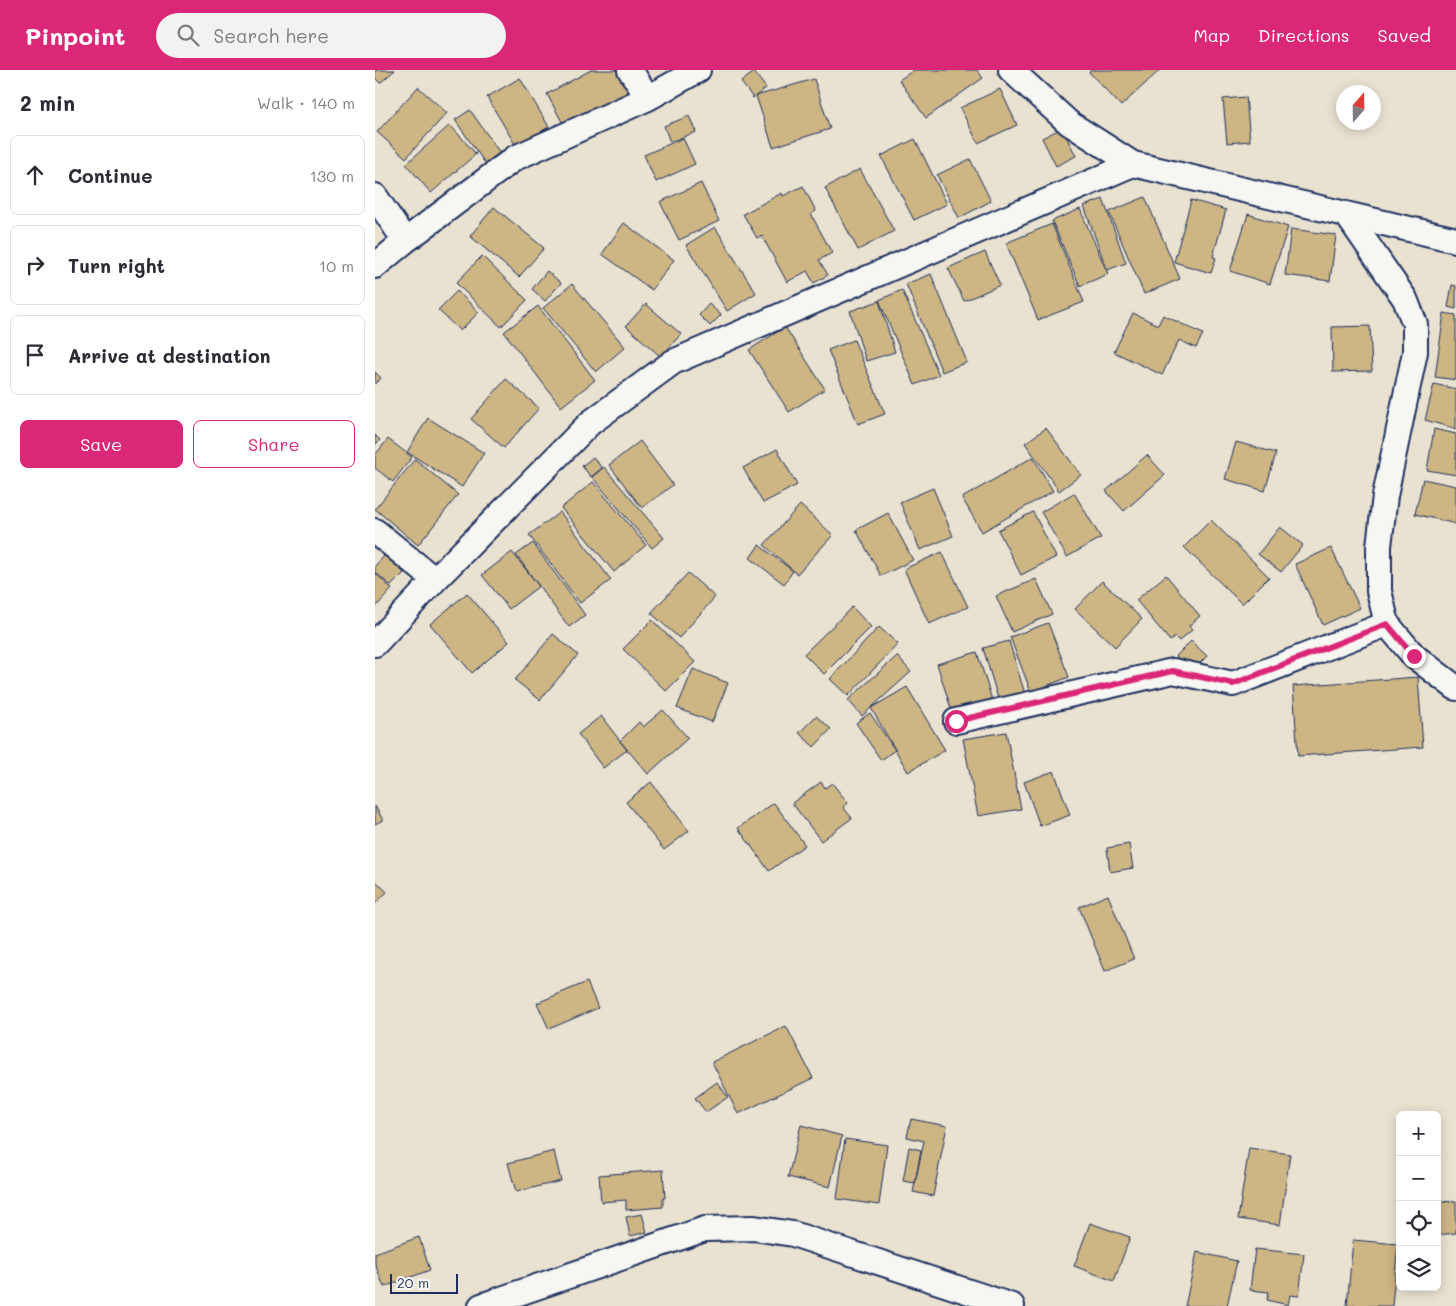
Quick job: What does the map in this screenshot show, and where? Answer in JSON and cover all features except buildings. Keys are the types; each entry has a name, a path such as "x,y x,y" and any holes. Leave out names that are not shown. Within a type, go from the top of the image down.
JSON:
{"street":[{"path":"629,70 648,98"},
{"path":"375,266 515,158 648,98 699,70"},
{"path":"1011,70 1069,123 1133,164 1456,240"},
{"path":"375,644 435,580 590,423 673,362 1133,164"},
{"path":"375,196 405,241"},
{"path":"1347,215 1405,299 1415,324 1415,352 1385,496 1379,546 1379,591 1387,624 1414,656 1456,688"},
{"path":"375,531 435,580"},
{"path":"956,721 1173,671 1233,684 1387,624"},
{"path":"481,1306 705,1229 754,1228 793,1234 1012,1306"}],"route":[{"path":"956,721 1173,671 1233,684 1387,624 1414,656"}]}
